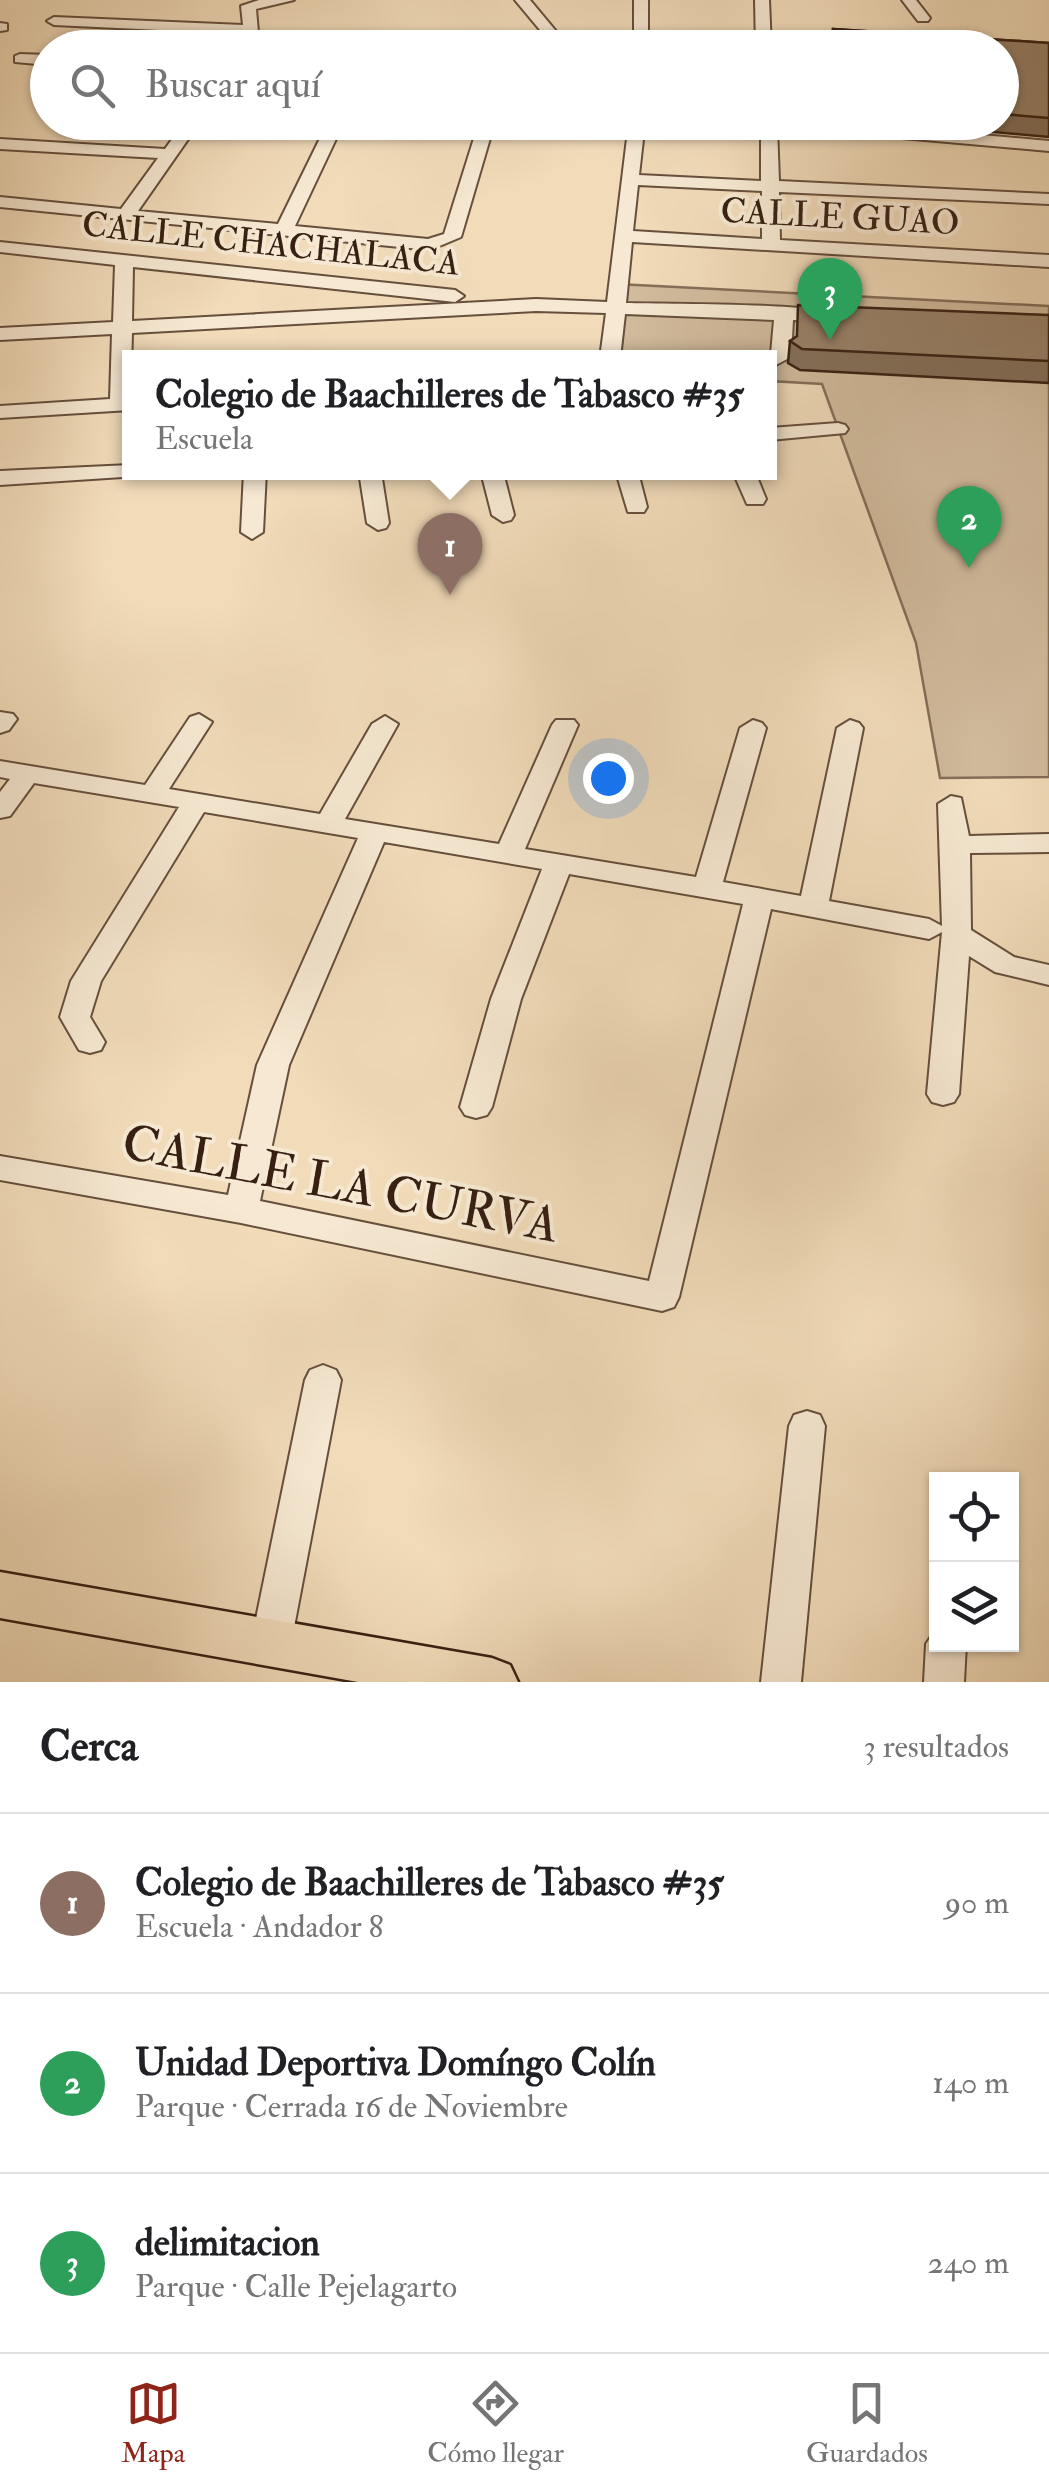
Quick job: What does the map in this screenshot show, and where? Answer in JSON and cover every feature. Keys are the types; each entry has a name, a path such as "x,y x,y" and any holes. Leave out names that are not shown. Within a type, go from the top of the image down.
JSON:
{"main road":[{"path":"0,1595 492,1682"}],"street":[{"path":"54,21 251,30 248,3 287,0"},
{"path":"522,0 548,30"},
{"path":"641,0 641,30"},
{"path":"762,0 763,30"},
{"path":"909,0 923,18"},
{"path":"20,59 30,59"},
{"path":"126,215 179,140"},
{"path":"284,230 327,140"},
{"path":"0,202 430,245 452,237 481,140"},
{"path":"611,350 636,140"},
{"path":"769,140 771,244"},
{"path":"981,140 1049,146"},
{"path":"0,144 169,154"},
{"path":"633,180 1049,200"},
{"name":"CALLE GUAO","path":"626,236 1049,262"},
{"name":"CALLE CHACHALACA","path":"0,246 536,305"},
{"path":"0,263 95,257"},
{"path":"124,260 124,350"},
{"path":"0,334 536,305 860,317"},
{"path":"777,359 781,357 784,313"},
{"path":"0,412 122,404"},
{"path":"777,433 838,428"},
{"path":"0,478 122,470"},
{"path":"252,532 255,480"},
{"path":"371,480 378,523"},
{"path":"494,480 502,515"},
{"path":"629,480 636,506"},
{"path":"747,480 755,499"},
{"path":"153,794 200,722"},
{"path":"328,825 385,724"},
{"path":"508,856 565,726"},
{"path":"707,888 754,728"},
{"path":"813,908 850,728"},
{"path":"0,810 14,771 707,888 942,932 1005,964 1049,975"},
{"path":"90,1042 75,1016 86,981 196,802"},
{"path":"943,1094 942,932 958,845 951,804"},
{"path":"241,1210 273,1064 374,833"},
{"path":"958,845 1049,843"},
{"path":"476,1108 506,999 558,865"},
{"name":"CALLE LA CURVA","path":"0,1168 241,1210 662,1296 759,898"},
{"path":"271,1644 322,1380"},
{"path":"781,1682 807,1426"},
{"path":"944,1682 946,1652"}],"shaded area":[{"path":"617,284 1049,306 1049,777 940,778 916,643 822,384 777,381 777,350 611,350"}],"building":[{"path":"1019,41 1049,43 1049,118 1019,115"},
{"path":"798,305 1049,315 1049,361 802,349 790,341 797,336"}],"place":[{"name":"delimitacion","path":"830,340"},
{"name":"Unidad Deportiva Domíngo Colín","path":"969,568"},
{"name":"Colegio de Baachilleres de Tabasco #35","path":"450,595"}]}
